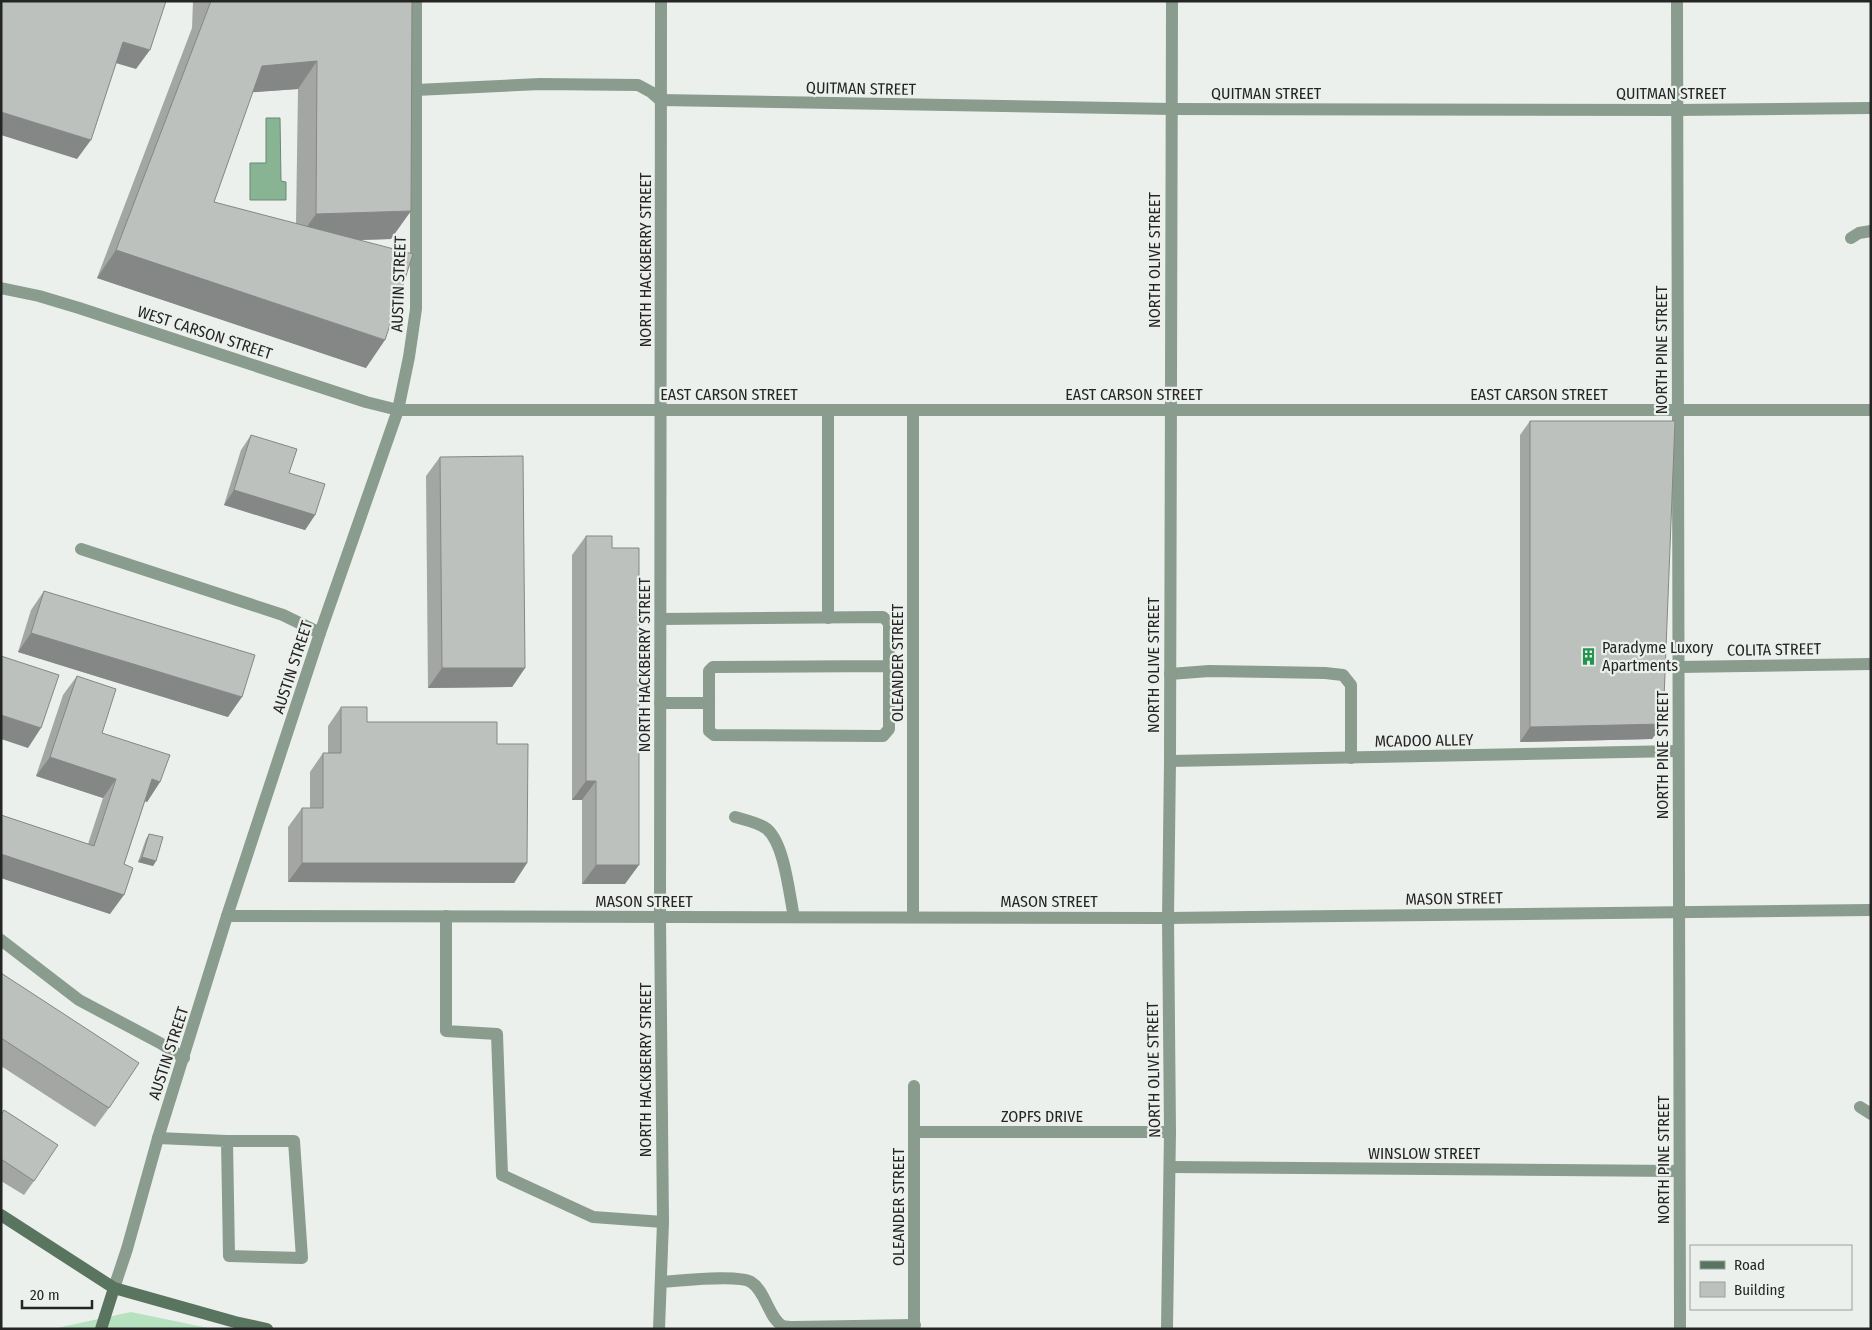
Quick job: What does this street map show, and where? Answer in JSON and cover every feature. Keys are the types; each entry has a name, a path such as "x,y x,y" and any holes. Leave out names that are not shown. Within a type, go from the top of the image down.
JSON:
{"main road":[{"path":"1,1215 114,1288 266,1329"},
{"name":"AUSTIN STREET","path":"100,1329 114,1288"}],"street":[{"name":"AUSTIN STREET","path":"114,1288 227,916 320,633 398,410 410,357 416,310 416,1"},
{"name":"NORTH HACKBERRY STREET","path":"659,1329 662,1222 660,917 661,1"},
{"name":"NORTH OLIVE STREET","path":"1167,1329 1170,1167 1168,918 1172,1"},
{"name":"NORTH PINE STREET","path":"1677,1 1680,1329"},
{"path":"416,90 540,84 638,86 651,92 660,100"},
{"name":"QUITMAN STREET","path":"660,100 1172,109 1677,110 1871,108"},
{"path":"1851,238 1860,233 1871,231"},
{"name":"WEST CARSON STREET","path":"1,288 40,296 366,402 398,410"},
{"name":"EAST CARSON STREET","path":"398,410 1871,410"},
{"path":"828,410 828,618"},
{"name":"OLEANDER STREET","path":"913,410 913,917"},
{"path":"81,549 283,615 320,633"},
{"path":"661,619 883,617 889,623 889,666 889,730 884,736 714,735 708,731 708,671 713,667 889,666"},
{"name":"COLITA STREET","path":"1678,667 1871,664"},
{"path":"1170,674 1209,671 1343,675 1351,685 1351,758"},
{"path":"660,703 708,703"},
{"name":"MCADOO ALLEY","path":"1170,761 1678,751"},
{"path":"735,817 757,823 774,836 785,872 794,917"},
{"name":"MASON STREET","path":"227,916 1168,918 1871,910"},
{"path":"446,916 446,1031 497,1034 502,1175 593,1217 662,1222"},
{"path":"1,940 79,1000 184,1058"},
{"name":"OLEANDER STREET","path":"914,1086 914,1327"},
{"name":"ZOPFS DRIVE","path":"914,1132 1170,1132"},
{"path":"158,1138 294,1141 302,1258 229,1256 227,1141"},
{"name":"WINSLOW STREET","path":"1170,1167 1679,1171"},
{"path":"661,1282 736,1279 749,1281 759,1288 776,1320 782,1326 914,1327"}],"shaded area":[{"path":"266,118 280,118 281,181 286,182 286,200 250,200 250,163 266,163"},
{"path":"131,1312 213,1329 52,1329"}],"building":[{"path":"1,1 166,1 150,50 123,42 91,140 1,112"},
{"path":"211,1 412,1 411,211 316,214 317,61 262,66 214,202 413,254 385,340 116,250"},
{"name":"Paradyme Luxory Apartments","path":"1530,421 1675,421 1663,724 1530,727"},
{"path":"251,435 297,449 289,473 325,484 315,515 234,490"},
{"path":"523,456 525,668 442,668 440,457"},
{"path":"586,536 612,536 612,548 639,548 639,865 596,865 596,781 586,781"},
{"path":"44,591 255,655 242,697 31,633"},
{"path":"1,656 59,675 41,728 1,715"},
{"path":"77,676 116,689 102,733 170,755 160,782 152,779 124,864 133,868 124,895 1,854 1,815 94,846 116,779 50,757"},
{"path":"341,707 367,707 367,722 497,722 497,744 528,744 527,863 302,863 302,808 323,808 323,753 341,753"},
{"path":"149,834 163,837 156,861 142,857"},
{"path":"1,973 139,1063 109,1108 1,1038"},
{"path":"4,1110 58,1145 34,1181 1,1159 1,1115"}],"place":[{"name":"Paradyme Luxory Apartments","path":"1588,656"}]}
